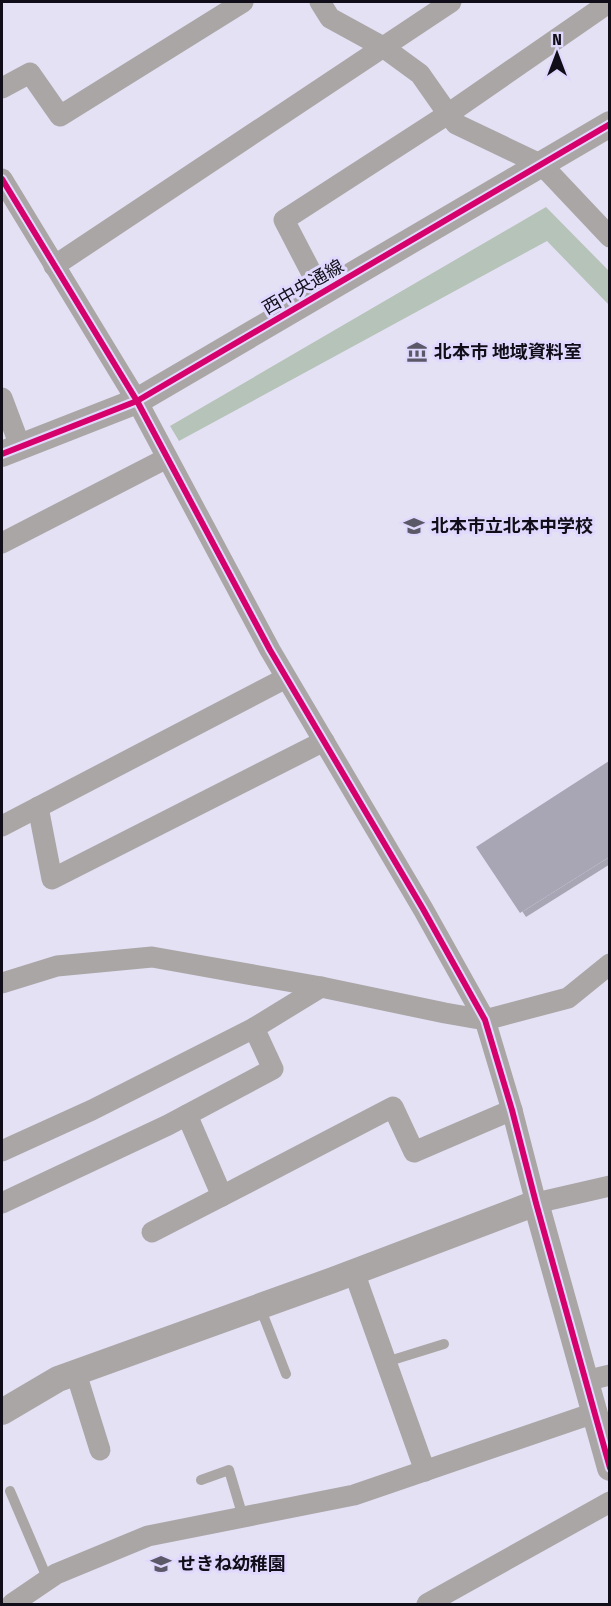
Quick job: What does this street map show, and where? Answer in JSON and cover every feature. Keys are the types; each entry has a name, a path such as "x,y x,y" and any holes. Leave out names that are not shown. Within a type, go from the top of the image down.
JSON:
{"street":[{"path":"2,88 30,72 60,116 243,2"},
{"path":"320,2 330,18 383,47 420,74 456,124 542,165 609,237"},
{"path":"54,266 451,2"},
{"path":"322,293 284,220 448,114 609,2"},
{"name":"西中央通線","path":"11,450 137,401 609,124"},
{"path":"2,179 137,401 286,678 423,909 485,1020 512,1110 536,1203 597,1378 594,1413 609,1468"},
{"path":"2,398 11,450"},
{"path":"2,543 167,458"},
{"path":"2,826 286,678"},
{"path":"38,807 52,879 324,741"},
{"path":"2,983 57,966 152,957 321,987 485,1020 568,998 609,964"},
{"path":"2,1151 92,1110 254,1028 321,987"},
{"path":"2,1203 187,1116 273,1070 254,1028"},
{"path":"152,1232 393,1107 414,1152 512,1110"},
{"path":"187,1116 222,1196"},
{"path":"2,1412 57,1379 354,1272 536,1203 609,1186"},
{"path":"354,1272 424,1471"},
{"path":"76,1373 100,1450"},
{"path":"12,1605 56,1574 148,1536 354,1495 594,1413"},
{"path":"427,1605 609,1502"}],"lane":[{"path":"260,1306 286,1374"},
{"path":"386,1362 444,1344"},
{"path":"201,1480 229,1470 243,1517"},
{"path":"10,1491 48,1580"}],"shaded area":[{"path":"546,207 609,271 609,305 547,241 179,441 170,426"}],"building":[{"path":"609,761 609,857 520,913 476,847"}],"cycle path":[{"path":"2,454 137,401 610,124"},
{"path":"2,179 137,401 270,650 423,909 485,1020 512,1110 610,1468"}],"place":[{"name":"北本市 地域資料室","path":"417,352"},
{"name":"北本市立北本中学校","path":"414,526"},
{"name":"せきね幼稚園","path":"161,1564"}]}
